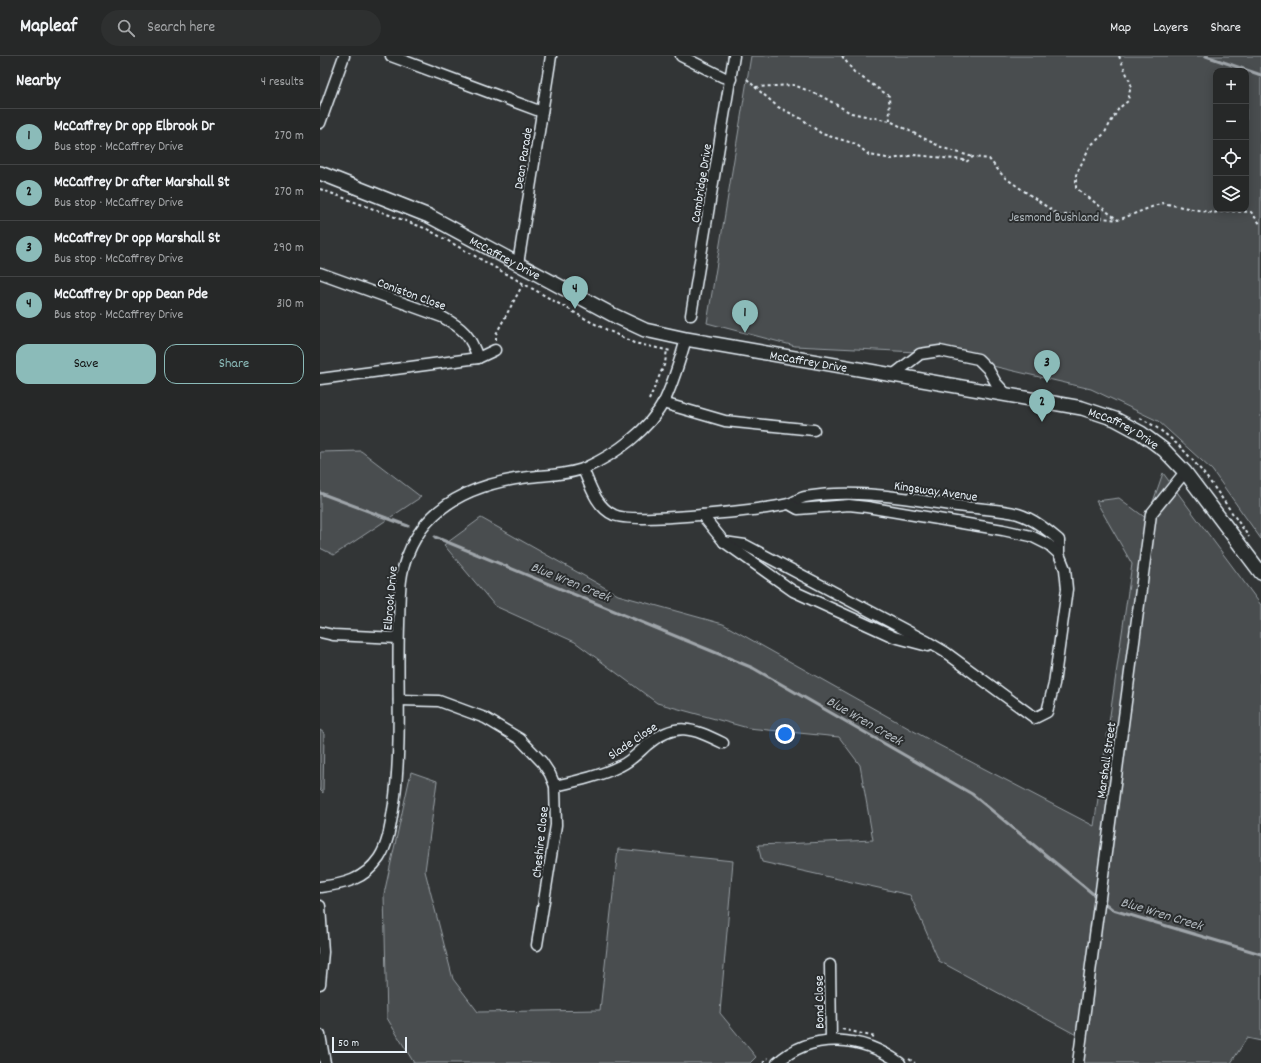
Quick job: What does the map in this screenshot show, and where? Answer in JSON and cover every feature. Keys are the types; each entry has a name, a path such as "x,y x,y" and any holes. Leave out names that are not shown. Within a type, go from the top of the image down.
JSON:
{"main road":[{"name":"McCaffrey Drive","path":"320,173 429,216 615,316 645,330 686,339 1082,408 1115,419 1141,433 1164,450 1185,472 1261,574"}],"street":[{"path":"320,123 344,56"},
{"path":"391,56 542,112"},
{"name":"Dean Parade","path":"518,264 551,56"},
{"path":"681,56 722,77 731,79"},
{"name":"Cambridge Drive","path":"691,315 734,56"},
{"name":"Coniston Close","path":"320,274 442,317 457,325 469,336 478,358"},
{"name":"Elbrook Drive","path":"320,887 346,884 355,880 372,866 379,858 384,847 392,818 397,773 399,700 398,638 401,580 407,556 419,532 438,510 450,500 481,487 517,478 583,469 606,457 626,443 643,428 663,403 677,370 686,339"},
{"path":"320,379 478,358 495,350"},
{"path":"893,375 920,354 940,351 978,359 988,369 996,383 1006,395"},
{"path":"663,403 724,421 814,430"},
{"name":"Kingsway Avenue","path":"583,469 599,502 614,515 634,518 702,515 789,504 803,498 832,494 876,495 1019,514 1041,525 1059,540 1060,554 1065,569 1067,589 1054,684 1047,712 1035,718 945,652 884,617 745,545 724,542"},
{"name":"Marshall Street","path":"1078,1063 1151,514 1185,472"},
{"name":"Kingsway Avenue","path":"789,504 798,509 849,505 867,507 1003,530 1032,536 1049,545 1060,554"},
{"name":"Kingsway Avenue","path":"702,515 724,542 793,591 894,637 945,652"},
{"path":"320,632 334,635 398,638"},
{"name":"Cheshire Close","path":"399,700 439,701 485,718 520,739 542,762 555,786 556,825 537,945"},
{"name":"Slade Close","path":"555,786 601,774 621,766 664,733 674,729 693,730 723,743"},
{"path":"320,906 323,952 320,984"},
{"name":"Bond Close","path":"830,965 831,1039"},
{"path":"320,1035 325,1063"},
{"path":"777,1063 796,1050 831,1039 863,1043 875,1048 900,1063"}],"path":[{"path":"842,56 854,72 889,96 890,121"},
{"path":"1118,220 1076,188 1076,175 1090,146 1104,134 1119,108 1128,101 1131,84 1119,56"},
{"path":"747,79 778,107 802,119 822,134 856,144 869,154 892,159 915,155 947,157 964,160 966,162 973,157"},
{"path":"755,87 794,85 820,96 851,113 890,121 943,148 973,157 989,159 1004,177 1060,216 1072,214 1118,220 1162,203 1213,214 1226,211 1250,212 1261,226"},
{"path":"320,189 427,229 593,323 634,343 671,351"},
{"path":"495,350 496,334 523,284"},
{"path":"649,400 665,363 667,350"}],"green space":[{"name":"Jesmond Bushland","path":"751,56 1261,56 1261,539 1212,470 1158,421 1091,389 937,353 795,346 707,323"},
{"path":"361,451 421,497 334,555 320,548 320,452"},
{"path":"1163,473 1261,605 1261,1041 1247,1038 1231,1063 1080,1063 1082,1038 939,961 910,895 762,862 758,845 873,840 860,765 839,737 748,728 657,703 575,642 495,606 444,545 481,518 618,595 723,624 935,743 1094,826 1132,564 1096,501 1119,498 1147,519"},
{"path":"320,730 324,733 323,793 320,790"},
{"path":"411,772 437,781 425,871 453,979 478,1012 600,1010 618,849 733,861 720,1013 756,1057 750,1063 414,1063 387,1018 384,894"}],"waterway":[{"path":"1206,56 1261,75"},
{"name":"Blue Wren Creek","path":"320,493 408,526"},
{"name":"Blue Wren Creek","path":"435,537 753,668 972,794 1098,898"},
{"name":"Blue Wren Creek","path":"1102,901 1113,910 1261,954"}],"place":[{"name":"McCaffrey Dr opp Dean Pde","path":"575,309"},
{"name":"McCaffrey Dr opp Elbrook Dr","path":"745,333"},
{"name":"McCaffrey Dr opp Marshall St","path":"1047,383"},
{"name":"McCaffrey Dr after Marshall St","path":"1042,422"}]}
